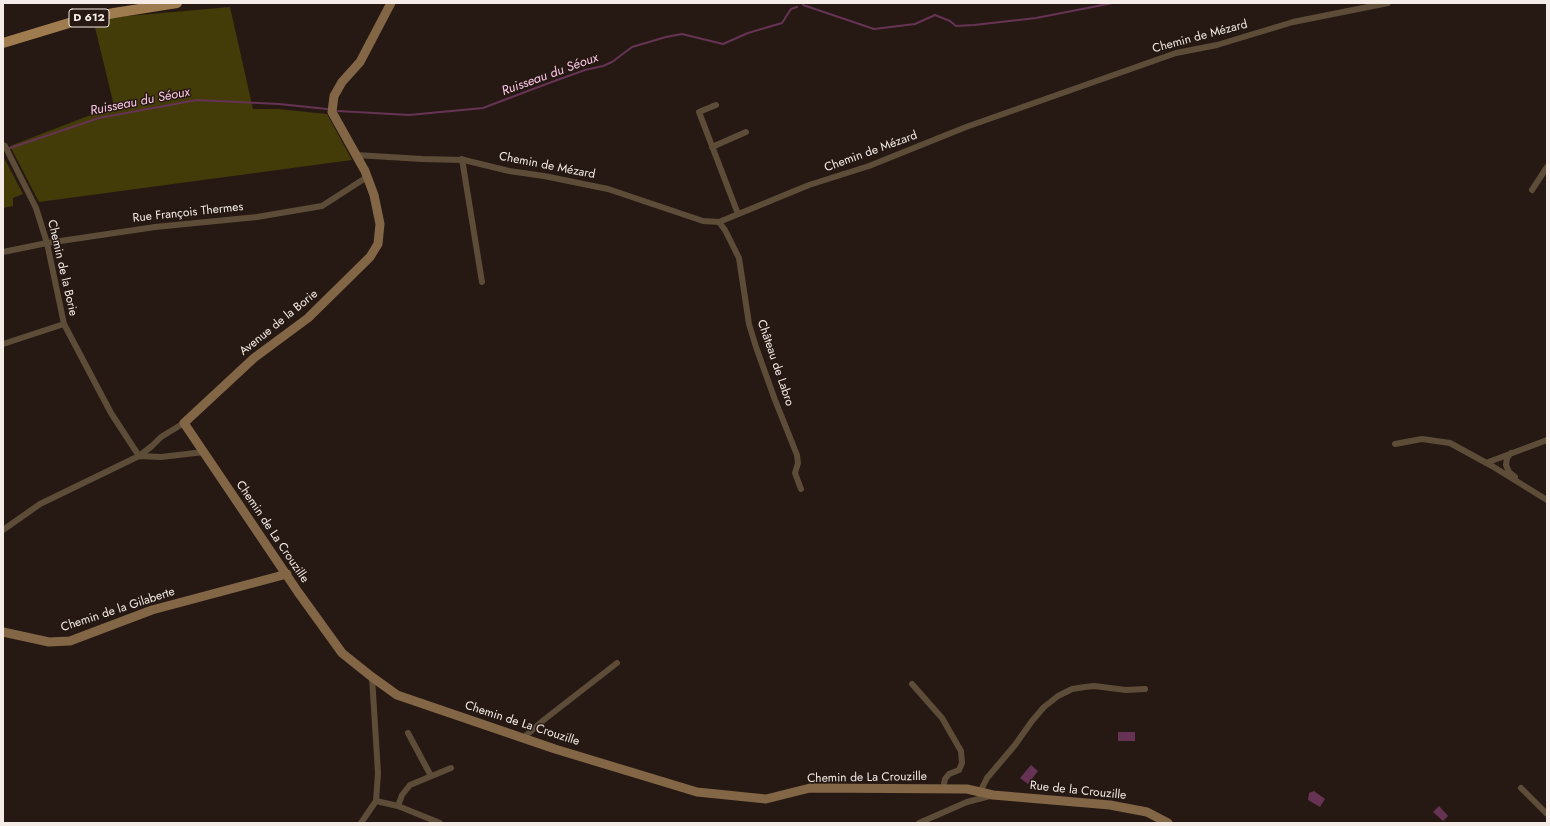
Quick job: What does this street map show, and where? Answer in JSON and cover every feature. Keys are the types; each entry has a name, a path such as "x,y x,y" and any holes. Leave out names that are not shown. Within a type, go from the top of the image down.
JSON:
{"main road":[{"name":"D 612","path":"3,43 79,20 177,3"}],"street":[{"name":"Avenue de la Borie","path":"3,530 40,504 139,456 162,437 184,423 254,358 308,318 370,257 378,244 380,224 374,195 356,155 332,112 334,96 342,82 360,62 391,3"},
{"name":"Chemin de Mézard","path":"356,155 462,160 509,171 544,176 608,189 703,222 719,222 809,185 869,166 966,127 1176,53 1217,45 1293,22 1388,3"},
{"path":"716,105 699,112 738,214"},
{"path":"712,147 746,132"},
{"name":"Chemin de la Borie","path":"3,145 5,146 36,208 46,243 64,324 111,413 139,456"},
{"path":"462,160 482,282"},
{"path":"1532,190 1547,167"},
{"name":"Rue François Thermes","path":"3,252 46,243 155,227 257,217 322,206 367,177"},
{"name":"Château de Labro","path":"719,222 725,230 739,258 749,324 775,400 797,455 798,463 795,472 801,489"},
{"path":"3,344 64,324"},
{"name":"Chemin de La Crouzille","path":"184,423 298,592 342,653 397,695 523,738 697,792 766,799 810,788 877,787 967,789 981,792"},
{"path":"1395,444 1422,439 1450,444 1486,462 1547,500"},
{"path":"1486,462 1547,440"},
{"path":"139,456 162,456 204,452"},
{"path":"1511,453 1507,458 1506,465 1509,472 1535,493"},
{"name":"Chemin de la Gilaberte","path":"3,632 49,642 70,641 152,610 287,574"},
{"path":"523,738 616,663"},
{"path":"361,823 376,801 378,772 372,677"},
{"path":"912,684 942,718 961,751 962,763 958,770 950,774 945,779 942,789"},
{"path":"981,792 987,778 1044,707 1058,696 1072,689 1094,686 1126,690 1146,689"},
{"path":"408,733 431,776"},
{"path":"398,806 402,795 410,785 451,768"},
{"path":"1521,788 1547,814"},
{"name":"Rue de la Crouzille","path":"981,792 992,795 1110,804 1147,812 1168,823"},
{"path":"919,823 966,802 992,795"},
{"path":"376,801 398,806 440,823"}],"shaded area":[{"path":"230,7 253,109 278,109 327,114 352,160 39,202 10,146 114,106 93,19"},
{"path":"3,156 23,194 13,198 13,206 3,208"},
{"path":"1118,732 1135,732 1135,741 1118,741"},
{"path":"1031,765 1038,771 1028,784 1020,778"},
{"path":"1314,791 1325,799 1320,807 1308,800 1309,793"},
{"path":"1439,806 1448,816 1443,821 1433,812"}],"waterway":[{"name":"Ruisseau du Séoux","path":"803,5 874,29 915,24 935,15 950,21 956,26 974,25 1036,18 1113,3"},
{"name":"Ruisseau du Séoux","path":"338,111 409,115 483,108 585,70 603,66 612,62 632,47 666,37 682,34 723,44 748,33 782,23 791,9 797,7"},
{"name":"Ruisseau du Séoux","path":"10,148 99,118 197,100 279,104 327,109"}]}
